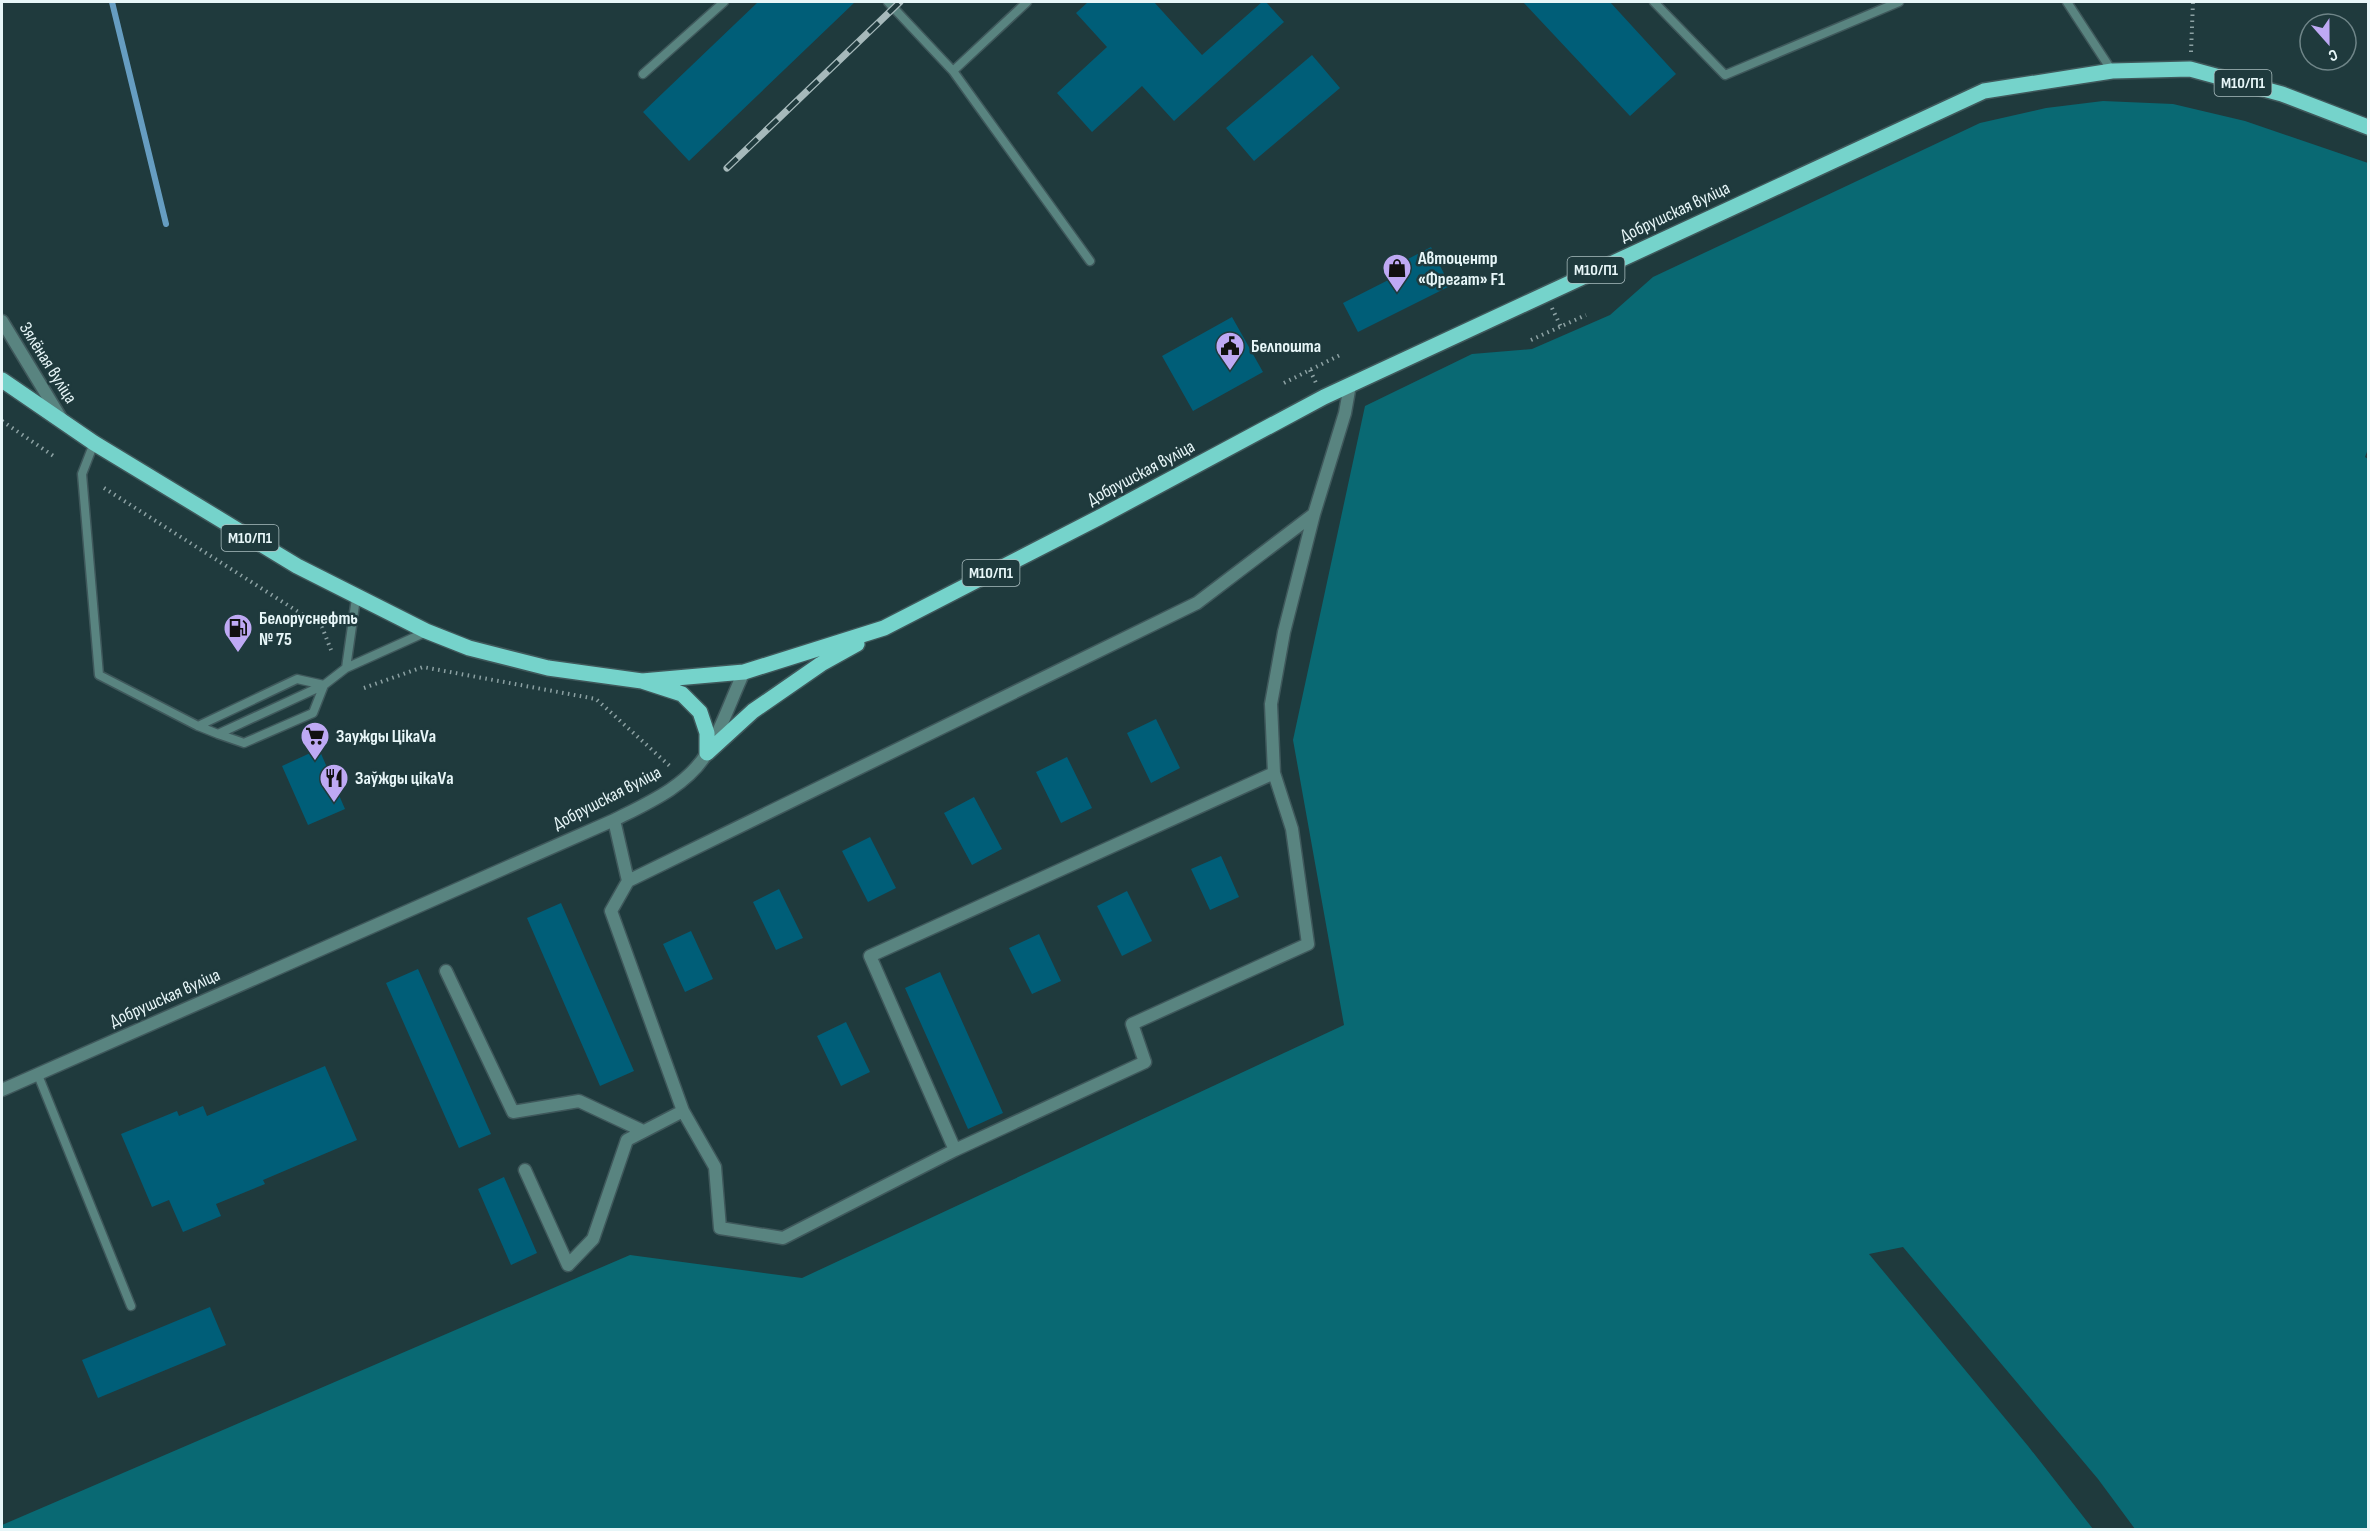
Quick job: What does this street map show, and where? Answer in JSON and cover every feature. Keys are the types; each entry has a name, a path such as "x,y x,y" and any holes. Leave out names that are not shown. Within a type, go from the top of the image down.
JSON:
{"main road":[{"name":"Добрушская вуліца","path":"744,672 884,628 1350,385 1984,91 2112,71 2190,69 2282,94 2368,127"},
{"name":"М10/П1","path":"2,380 94,443 297,566 426,632 469,648 548,668 642,681 744,672"},
{"path":"707,753 753,711 821,664 884,628"},
{"path":"642,681 682,694 700,712 707,733 707,753"}],"street":[{"name":"Зялёная вуліца","path":"2,321 65,423"},
{"path":"1314,514 1197,603 628,881 611,911 683,1111 715,1167 720,1228 783,1238 955,1150 1145,1062 1132,1024 1308,944 1292,829 1274,773 1271,704 1284,632 1314,514 1345,413 1350,385"},
{"name":"Добрушская вуліца","path":"2,1090 655,800 685,778 707,753 744,672"},
{"path":"955,1150 870,956 1274,773"},
{"path":"614,820 628,881"},
{"path":"446,971 513,1112 579,1101 643,1131"},
{"path":"525,1170 568,1265 593,1239 627,1140 683,1111"}],"lane":[{"path":"643,74 724,2"},
{"path":"888,2 953,71 1090,261"},
{"path":"953,71 1027,2"},
{"path":"1654,2 1725,75 1899,2"},
{"path":"2067,2 2112,71"},
{"path":"94,443 82,474 99,675 198,726 244,743 313,713 324,685"},
{"path":"346,668 356,598"},
{"path":"218,734 324,685 346,668 426,632"},
{"path":"198,726 297,679 324,685"},
{"path":"38,1075 131,1306"}],"path":[{"path":"2190,69 2193,2"},
{"path":"1531,340 1586,315"},
{"path":"1284,383 1340,355"},
{"path":"2,421 55,457"},
{"path":"104,488 322,627 331,650"},
{"path":"364,688 423,667 596,699 673,769"}],"shaded area":[{"path":"2103,101 2173,104 2245,121 2368,163 2368,449 2365,457 2368,459 2368,1529 2135,1529 2098,1479 1903,1247 1869,1254 2028,1446 2093,1529 2,1529 2,1525 630,1255 802,1278 1344,1025 1293,740 1365,406 1472,354 1532,349 1610,315 1653,277 1980,123 2046,108"}],"building":[{"path":"758,2 855,2 689,161 643,112"},
{"path":"1088,2 1154,2 1202,55 1262,2 1266,2 1284,22 1174,121 1142,86 1092,132 1057,93 1107,47 1076,13"},
{"path":"1523,2 1610,2 1676,74 1630,116"},
{"path":"1312,55 1340,88 1254,161 1226,128"},
{"name":"Автоцентр «Фрегат» F1","path":"1431,247 1450,286 1358,332 1343,303 1412,268 1408,259"},
{"path":"1232,317 1263,372 1193,411 1162,356"},
{"path":"1156,719 1180,768 1151,783 1127,733"},
{"path":"319,749 345,809 308,825 282,766"},
{"path":"1067,757 1092,808 1061,823 1036,772"},
{"path":"974,797 1002,849 972,865 944,813"},
{"path":"870,837 896,888 868,902 842,851"},
{"path":"1221,856 1239,897 1210,910 1191,869"},
{"path":"779,889 803,938 776,950 753,902"},
{"path":"1127,891 1152,941 1122,956 1097,906"},
{"path":"561,903 634,1071 600,1086 527,918"},
{"path":"691,931 713,979 685,992 663,944"},
{"path":"1039,934 1061,981 1032,994 1009,948"},
{"path":"418,969 491,1134 459,1148 386,983"},
{"path":"940,972 1003,1113 968,1129 905,988"},
{"path":"846,1022 870,1072 841,1086 817,1036"},
{"path":"325,1066 357,1140 263,1180 265,1184 216,1204 221,1216 183,1232 169,1200 152,1207 121,1134 177,1111 179,1116 203,1106 207,1116"},
{"path":"504,1177 537,1253 511,1265 478,1189"},
{"path":"210,1307 226,1345 98,1398 82,1360"}],"waterway":[{"path":"112,2 166,224"}],"railway":[{"path":"727,168 900,2"}],"place":[{"name":"Автоцентр «Фрегат» F1","path":"1397,294"},
{"name":"Белпошта","path":"1230,372"},
{"name":"Белоруснефть № 75","path":"238,654"},
{"name":"Заужды ЦікаVа","path":"315,762"},
{"name":"Заўжды цікаVа","path":"334,804"}]}
